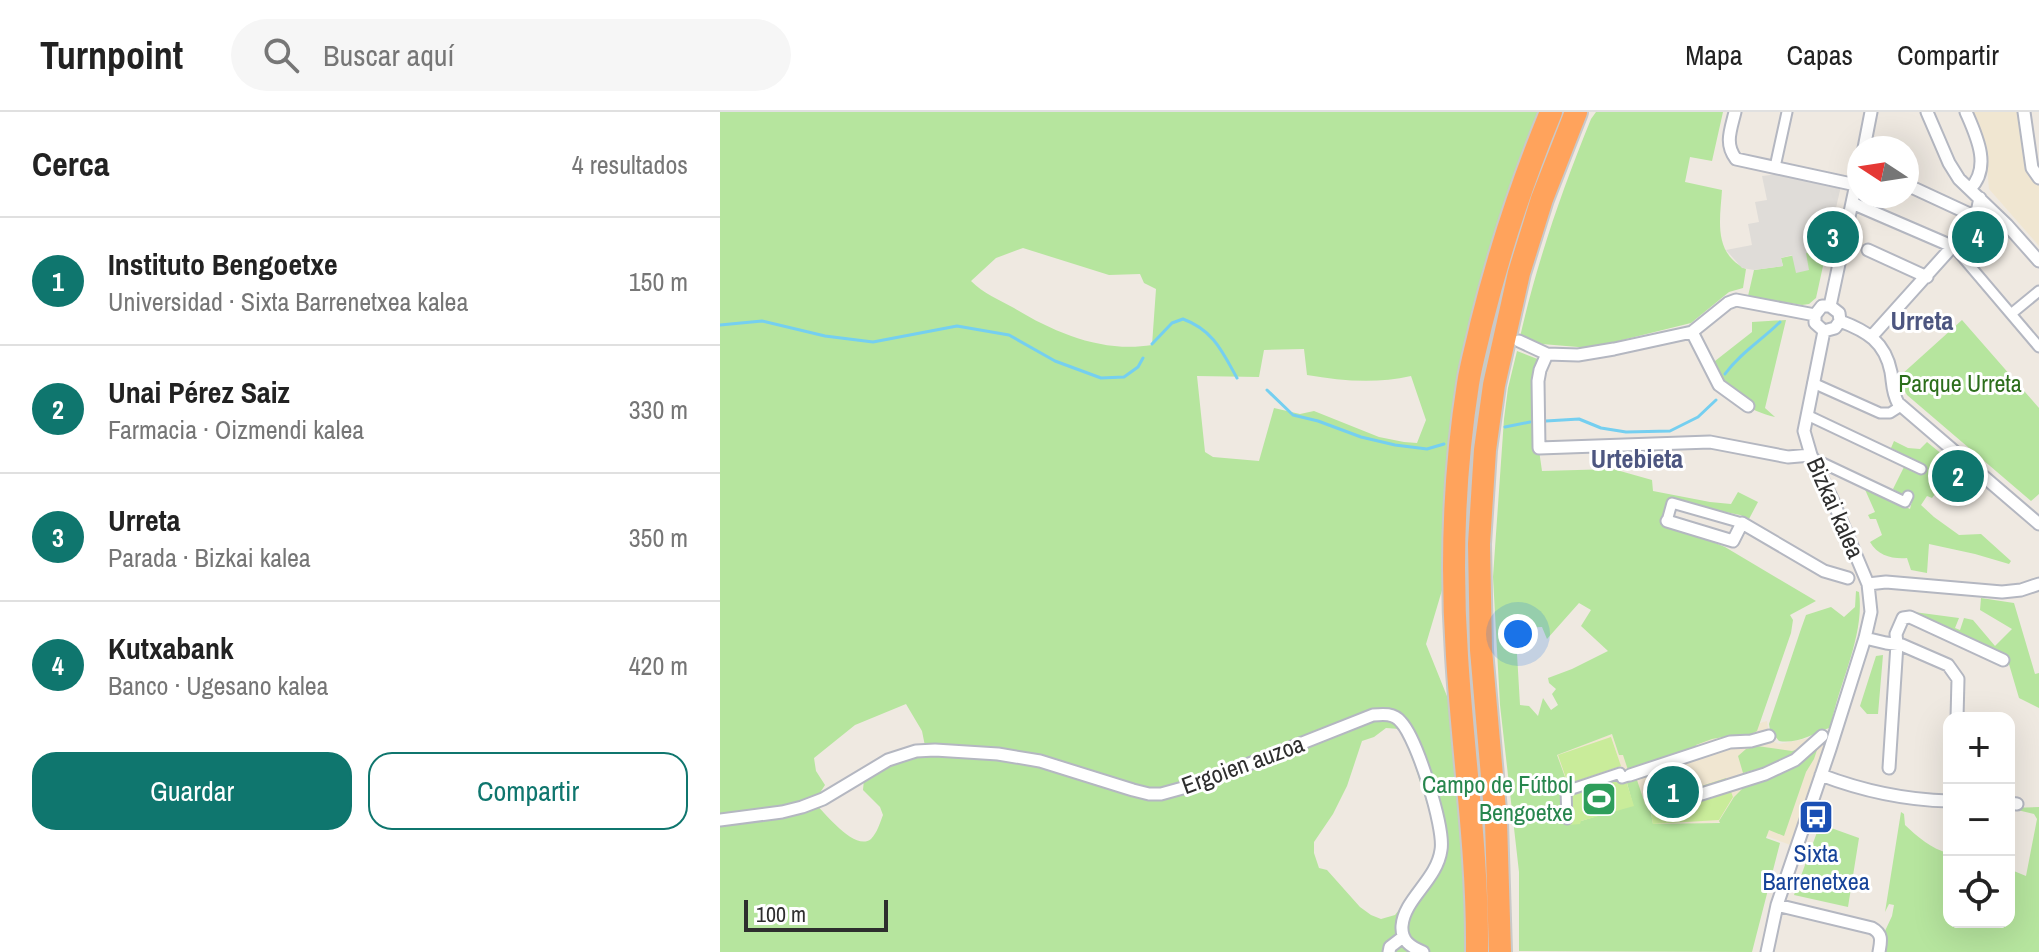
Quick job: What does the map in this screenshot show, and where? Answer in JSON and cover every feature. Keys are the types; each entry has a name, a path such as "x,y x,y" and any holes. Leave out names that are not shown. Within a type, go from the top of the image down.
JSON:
{"highway":[{"path":"1477,952 1472,826 1457,654 1454,542 1460,449 1468,381 1495,268 1519,191 1551,112"},
{"path":"1500,952 1496,822 1481,650 1479,544 1485,450 1494,385 1519,273 1542,199 1576,112"}],"street":[{"path":"1735,112 1728,142 1736,159 1847,183"},
{"path":"1775,167 1787,112"},
{"path":"1866,136 1871,112"},
{"path":"1927,112 1959,179 2039,261"},
{"path":"1966,112 1981,153 1980,176 1970,189"},
{"path":"2024,112 2032,168 2039,178"},
{"path":"1919,191 1976,217"},
{"path":"1872,336 1970,227 1976,217 1980,198"},
{"path":"1830,306 1851,208"},
{"path":"1864,208 1954,247 2039,347"},
{"path":"1868,250 1927,277"},
{"path":"2011,314 2039,291"},
{"path":"1519,341 1547,354 1578,355 1692,332 1736,300 1815,315"},
{"path":"1840,321 1835,328 1824,331 1815,323 1815,315 1822,306 1830,306 1837,310 1840,321 1872,336 1886,357 1894,394 1901,406 2039,524"},
{"name":"Bizkai kalea","path":"1767,952 1777,905 1868,639 1871,612 1868,584 1804,431 1824,331"},
{"path":"1692,332 1719,385 1748,406"},
{"path":"1547,354 1538,381 1539,448 1710,442 1788,457 1812,456 1905,502 1908,496"},
{"path":"1813,383 1880,413 1890,413 1901,406"},
{"path":"1807,415 1921,469"},
{"path":"1742,523 1733,541 1667,521 1672,503 1742,523 1824,571 1848,578"},
{"path":"1868,584 1886,582 2002,592 2039,584"},
{"path":"1889,768 1896,634 1903,618 1910,617 2003,660"},
{"path":"1868,639 1902,645 1948,665 1958,679 1957,712"},
{"name":"Ergoien auzoa","path":"720,820 802,807 823,799 888,760 916,751 998,754 1040,761 1133,790 1161,794 1201,783 1373,715 1384,714 1394,716 1408,733 1428,787 1442,841 1433,873 1406,911 1402,922 1403,937 1390,947 1389,952"},
{"path":"1567,819 1566,791 1620,773 1622,778 1769,736"},
{"path":"1657,808 1765,774 1795,760 1822,736"},
{"path":"1821,775 1885,795 1943,801"},
{"path":"1777,905 1879,931 1879,952"},
{"path":"1403,937 1413,948 1423,952"}],"shaded area":[{"path":"1971,112 2021,112 2039,183 2039,246 1989,189 1985,142"},
{"path":"1786,173 1841,186 1832,225 1819,228 1822,249 1806,253 1809,270 1796,273 1792,255 1781,258 1783,266 1754,270 1742,268 1726,250 1752,245 1748,224 1759,222 1755,202 1767,200 1762,176"},
{"path":"1767,721 1769,736 1779,744 1835,733 1796,847 1728,822 1551,831 1530,761 1616,733 1742,728"}],"green space":[{"path":"720,112 1564,112 1462,523 1426,644 1457,721 1476,952 720,952","holes":["1023,248 1109,275 1140,274 1144,283 1156,289 1152,345 1116,346 1080,339 991,296 971,281 996,258","1304,349 1307,375 1359,381 1411,376 1426,420 1417,443 1379,437 1314,411 1300,414 1274,408 1259,461 1213,457 1205,452 1197,376 1259,377 1264,350","906,704 922,731 925,746 864,779 863,790 880,807 883,815 873,837 864,842 841,830 814,802 825,785 816,771 814,758 855,725","1386,728 1400,729 1437,836 1436,854 1430,870 1395,915 1381,919 1360,907 1327,870 1319,868 1314,853 1314,842 1347,786 1362,741"]},
{"path":"1596,112 1723,112 1712,161 1690,157 1685,182 1722,190 1720,213 1723,245 1735,262 1746,269 1743,288 1729,292 1691,323 1590,348 1542,344 1520,337 1551,226"},
{"path":"1832,225 1816,298 1809,304 1748,296 1754,270 1783,266 1781,258 1805,253 1819,228"},
{"path":"1786,320 1765,408 1775,417 1739,401 1712,373 1715,361 1752,332 1752,322"},
{"name":"Parque Urreta","path":"1962,320 2039,408 2039,494 2031,501 1907,395 1902,386 1901,375"},
{"path":"1517,351 1540,360 1539,450 1542,471 1613,469 1652,480 1653,491 1710,502 1731,504 1738,492 1758,502 1749,519 1667,500 1662,521 1725,547 1816,601 1790,615 1793,620 1791,633 1757,731 1746,737 1734,735 1712,739 1696,745 1699,750 1629,773 1612,734 1557,755 1581,821 1633,805 1627,783 1632,777 1676,764 1675,768 1637,780 1645,804 1649,803 1653,824 1720,823 1734,797 1743,788 1796,766 1818,747 1784,836 1769,830 1766,838 1780,843 1752,952 1519,951 1519,872 1500,705 1493,577 1508,388","holes":["1579,603 1591,610 1581,626 1608,651 1548,678 1556,689 1552,694 1558,705 1551,710 1543,698 1538,716 1529,706 1520,705 1517,654 1520,654 1522,645 1521,628 1542,627 1547,639"]},
{"path":"1894,441 1908,448 1920,449 1927,442 1943,455 1929,480 1939,489 1932,498 1927,496 1921,505 1959,535 1981,534 2011,561 2009,564 1929,544 1927,573 1911,570 1907,558 1886,556 1873,547 1870,542 1882,535 1876,519 1870,519 1868,515 1875,512 1863,485 1910,509 1912,501 1893,489 1904,467 1910,469 1916,461 1891,448"},
{"path":"1856,591 1859,592 1860,609 1855,642 1831,725 1805,738 1779,741 1769,724 1806,615 1831,607 1844,617 1855,607"},
{"path":"1981,598 2014,603 2035,674 2039,673 2039,708 2019,698 2006,654 1920,620 1914,612 1959,618 1955,628 1960,630 1964,618 1973,620 1995,646 2012,629 1980,610"},
{"path":"1883,655 1878,714 1867,714 1860,706 1876,656"},
{"path":"1611,737 1621,766 1568,784 1558,755"},
{"path":"1757,746 1792,751 1806,747 1785,761 1743,773 1738,756 1746,749"},
{"name":"Campo de Fútbol Bengoetxe","path":"1622,768 1634,806 1568,825 1566,787"},
{"path":"1726,778 1733,797 1719,820 1653,824 1649,803"},
{"path":"2039,807 2039,952 1881,952 1894,905 1889,904 1885,912 1901,812 1905,825 1931,846 1943,851 1943,928 2015,928 2015,871 2026,876 2037,819 2034,814 2015,808"},
{"path":"1820,824 1859,838 1848,907 1794,895"}],"waterway":[{"path":"1152,344 1172,323 1183,319 1209,335 1237,378"},
{"path":"720,325 762,321 825,336 873,342 957,326 1009,335 1055,361 1101,378 1124,377 1138,367 1143,358"},
{"path":"1725,374 1780,322"},
{"path":"1267,390 1293,415 1361,437 1427,449 1444,444"},
{"path":"1546,421 1579,419 1601,428 1626,432 1670,431 1698,417 1716,400"},
{"path":"1505,427 1530,422"}],"place":[{"name":"Urreta","path":"1833,237"},
{"name":"Kutxabank","path":"1978,237"},
{"name":"Unai Pérez Saiz","path":"1958,476"},
{"name":"Instituto Bengoetxe","path":"1673,792"},
{"name":"Campo de Fútbol Bengoetxe","path":"1599,799"},
{"name":"Sixta Barrenetxea","path":"1816,817"}],"district":[{"name":"Urreta","path":"1922,321"},
{"name":"Urtebieta","path":"1637,459"}]}
